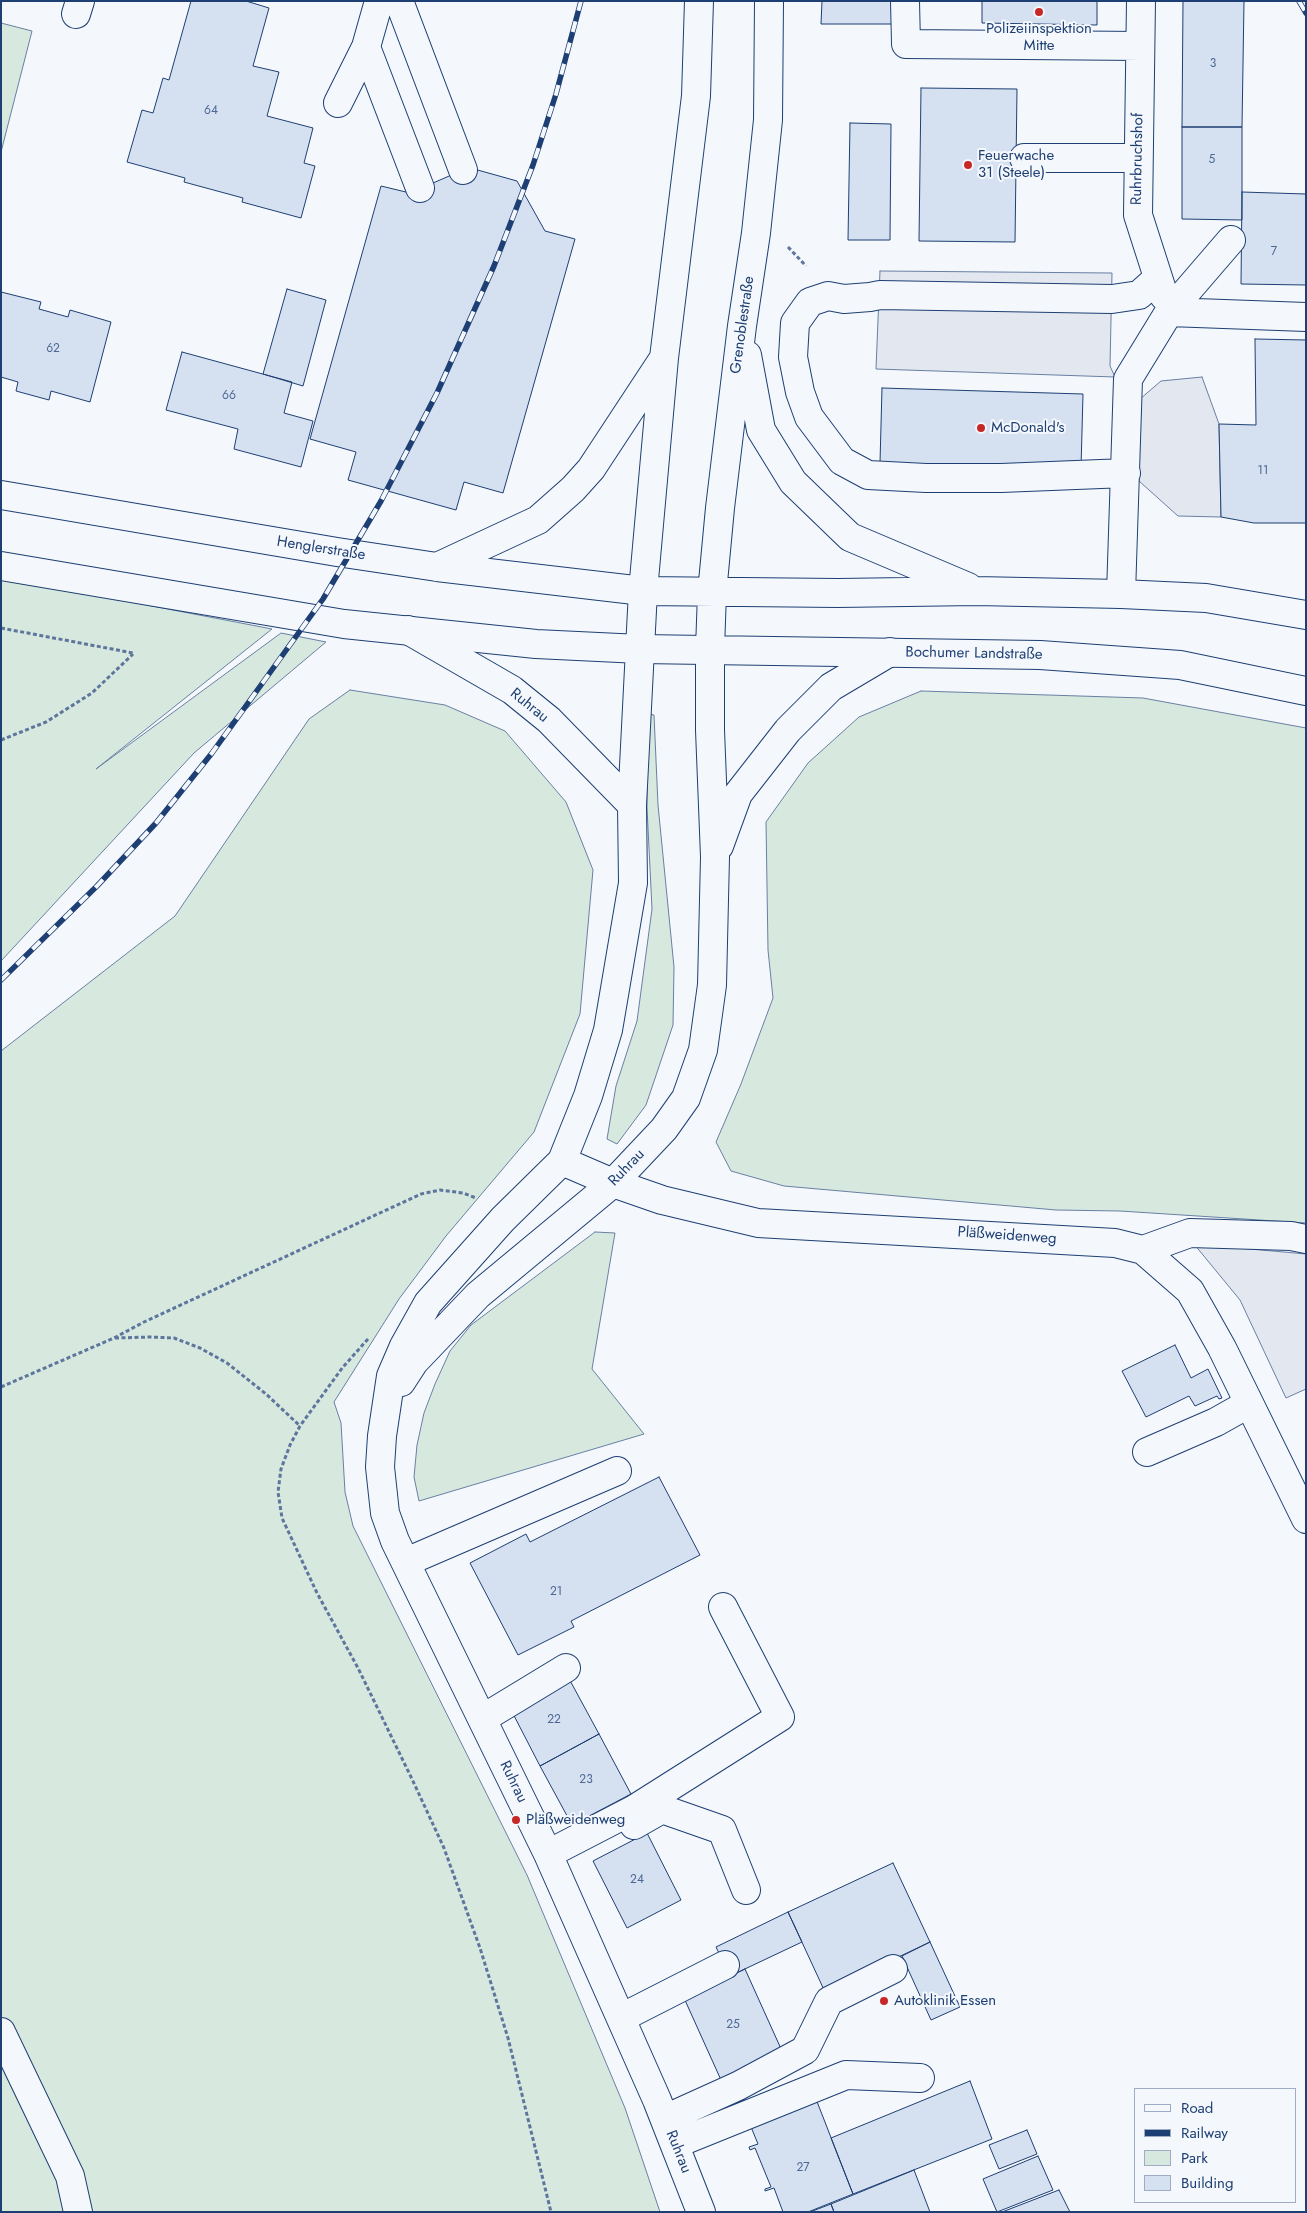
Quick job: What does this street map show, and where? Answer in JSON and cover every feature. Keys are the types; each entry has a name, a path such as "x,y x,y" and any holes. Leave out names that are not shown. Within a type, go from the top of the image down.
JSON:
{"main road":[{"path":"338,103 366,47 379,1"},
{"path":"399,1 463,170"},
{"path":"1,566 344,624 536,644 640,649 642,591 664,358 696,96 699,1"},
{"name":"Grenoblestraße","path":"710,649 712,593 742,326 756,233 768,120 769,1"},
{"path":"905,1 906,44 1140,46"},
{"name":"Ruhrbruchshof","path":"1141,1 1138,215 1169,312"},
{"path":"366,47 420,188"},
{"path":"1024,158 1138,158"},
{"path":"1121,594 1128,378 1169,312 1231,240"},
{"path":"1126,473 1001,478 926,478 868,475 842,461 810,417 800,392 793,357 795,324 810,302 828,296 844,299 870,298 880,294 1112,299 1139,295 1158,278"},
{"path":"1169,312 1306,318"},
{"path":"742,326 761,430 793,482 850,537 976,591"},
{"path":"437,567 538,520 573,489 591,469 664,358"},
{"name":"Henglerstraße","path":"1,495 437,567 642,591"},
{"path":"642,591 712,593 976,591 1121,594 1206,598 1306,615"},
{"name":"Ruhrau","path":"408,630 512,690 548,720 632,805"},
{"name":"Ruhrau","path":"640,649 632,805 633,883 608,1030 588,1096 562,1161 503,1219 428,1303 404,1346 391,1376 382,1436 380,1467 385,1513 395,1541 551,1862 665,2120 701,2212"},
{"name":"Bochumer Landstraße","path":"640,649 1040,655 1180,665 1306,691"},
{"name":"Ruhrau","path":"388,1402 414,1362 478,1295 613,1183 664,1129 686,1098 703,1050 712,985 715,856 710,730 710,649"},
{"name":"Ruhrau","path":"715,856 738,794 788,730 831,687 890,652"},
{"name":"Pläßweidenweg","path":"562,1161 613,1183 662,1200 758,1223 1115,1243 1143,1250 1190,1291 1222,1348 1306,1520"},
{"path":"1143,1250 1190,1233 1290,1236 1306,1239"},
{"path":"1147,1452 1216,1422 1248,1404"},
{"path":"406,1562 617,1471"},
{"path":"551,1862 780,1717 723,1607"},
{"path":"482,1719 566,1668"},
{"path":"551,1862 662,1809 722,1830 746,1890"},
{"path":"621,2018 725,1965"},
{"path":"665,2120 738,2086 805,2050 829,2001 893,1969"},
{"path":"1,2032 70,2176 78,2212"},
{"path":"675,2144 846,2075 920,2078"}],"path":[{"path":"756,233 786,244 818,278 828,296"},
{"path":"1,628 133,654 92,693 46,722 1,740"},
{"path":"1,1387 114,1338 153,1317 421,1194 440,1190 463,1193 478,1199"},
{"path":"114,1338 150,1336 174,1338 200,1348 227,1363 300,1426 281,1468 278,1492 282,1518 317,1593 358,1668 444,1848 480,1948 508,2038 551,2212"}],"green space":[{"path":"1,23 32,31 1,152"},
{"path":"1,577 272,629 96,769 281,633 326,642 194,753 1,961"},
{"path":"350,690 445,705 505,731 566,802 593,870 580,1014 534,1132 446,1236 399,1299 334,1402 341,1423 345,1492 353,1526 527,1875 625,2108 660,2212 1,2212 1,1051 175,916 309,719"},
{"path":"921,691 1143,698 1306,728 1306,1223 1120,1211 1056,1210 784,1186 731,1171 716,1142 741,1084 773,998 768,950 766,822 808,763 859,717"},
{"path":"647,714 654,715 658,805 674,967 673,1025 646,1105 617,1144 607,1139 616,1086 637,1021 652,909 647,808"},
{"path":"595,1232 615,1233 592,1369 644,1434 419,1501 414,1477 417,1445 424,1413 450,1351 471,1325"}],"shaded area":[{"name":"McDonald's","path":"880,271 1112,273 1110,366 1115,377 876,369"},
{"path":"1202,377 1219,424 1221,517 1178,516 1139,481 1140,399 1161,381"},
{"path":"1194,1244 1306,1254 1306,1389 1286,1398 1240,1300"}],"building":[{"path":"191,1 246,1 269,8 253,66 279,72 267,116 313,128 304,163 315,166 301,218 242,202 243,198 184,182 185,178 127,162 142,110 153,113 163,78 169,80"},
{"path":"822,1 895,1 895,24 821,24"},
{"name":"Polizeiinspektion Mitte","path":"982,1 1097,1 1097,25 982,23"},
{"path":"1183,1 1244,1 1242,127 1182,127"},
{"name":"Feuerwache 31 (Steele)","path":"921,88 1017,89 1015,242 919,241"},
{"path":"850,123 891,124 890,240 848,240"},
{"path":"1182,127 1242,127 1242,220 1182,219"},
{"path":"474,169 517,181 545,231 575,239 503,493 464,482 456,510 348,480 356,452 310,439 381,186 410,193 463,170"},
{"path":"1242,192 1306,194 1306,285 1241,284"},
{"path":"287,289 326,300 303,386 263,374"},
{"path":"1,292 41,302 39,309 68,317 70,310 111,322 90,402 51,391 49,400 16,391 18,382 1,377"},
{"path":"1255,339 1306,340 1306,523 1254,523 1221,517 1219,424 1256,425"},
{"path":"182,352 292,382 284,413 313,421 301,467 234,449 238,429 166,410"},
{"name":"McDonald's","path":"882,388 1083,394 1081,468 880,463"},
{"path":"1175,1345 1191,1378 1208,1369 1222,1398 1219,1399 1217,1396 1195,1406 1189,1396 1146,1417 1122,1371"},
{"path":"659,1477 700,1555 571,1621 574,1627 518,1655 470,1563 526,1534 530,1542"},
{"path":"567,1675 599,1734 540,1766 509,1706"},
{"path":"599,1734 631,1794 572,1825 540,1766"},
{"path":"647,1833 681,1900 627,1928 593,1861"},
{"path":"893,1863 930,1942 825,1992 788,1912"},
{"path":"788,1912 802,1942 730,1976 716,1947"},
{"path":"930,1942 960,2007 931,2020 902,1956"},
{"path":"745,1969 782,2051 721,2080 684,1998"},
{"path":"970,2081 992,2139 853,2194 831,2138"},
{"path":"816,2099 853,2194 808,2212 783,2212 774,2188 765,2191 765,2189 771,2187 755,2148 750,2150 749,2147 758,2144 751,2127"},
{"path":"1027,2130 1037,2154 999,2169 989,2145"},
{"path":"1038,2156 1053,2190 997,2212 983,2179"},
{"path":"914,2170 930,2212 834,2212 831,2204"},
{"path":"1059,2190 1070,2212 1002,2212"},
{"path":"831,2204 834,2212 810,2212"}],"railway":[{"path":"1,980 97,886 156,823 212,753 323,599 381,501 437,393 494,266 533,165 556,94 581,1"},
{"path":"1299,1 1306,13"}],"place":[{"name":"Polizeiinspektion Mitte","path":"1039,12"},
{"name":"Feuerwache 31 (Steele)","path":"968,165"},
{"name":"McDonald's","path":"981,428"},
{"name":"Pläßweidenweg","path":"516,1820"},
{"name":"Autoklinik Essen","path":"884,2001"}]}
